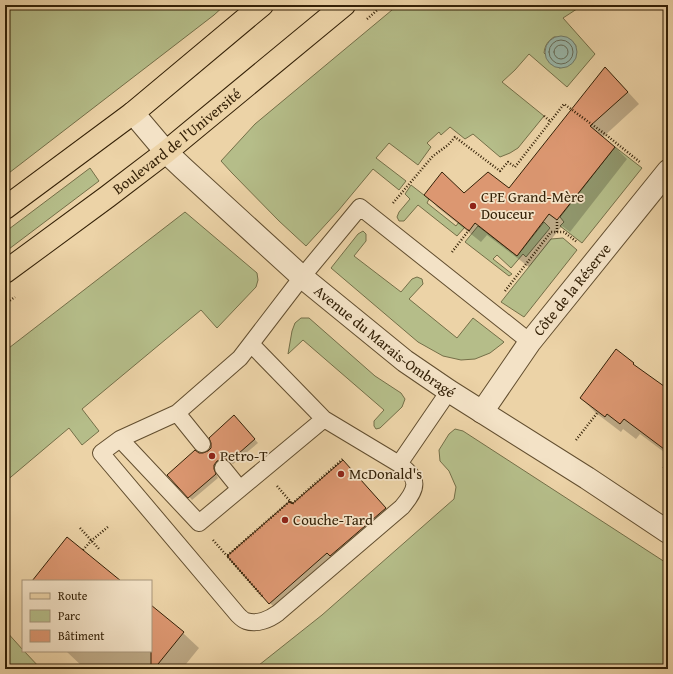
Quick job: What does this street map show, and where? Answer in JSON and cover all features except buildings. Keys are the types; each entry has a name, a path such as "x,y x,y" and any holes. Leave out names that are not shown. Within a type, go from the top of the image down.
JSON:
{"main road":[{"path":"5,208 133,113 262,5"},
{"name":"Boulevard de l'Université","path":"5,272 166,152 344,5"}],"street":[{"name":"Avenue du Marais-Ombragé","path":"133,113 166,152 302,277 405,361 448,391 560,461 668,532"},
{"name":"Côte de la Réserve","path":"482,412 530,342 665,175"}],"lane":[{"path":"250,344 324,419 399,464 409,471 414,481 413,490 410,497 402,507 272,618 252,622 245,620 238,615 101,453 120,439 177,413 240,358 250,344 302,277 360,207 530,342"},
{"path":"399,464 448,391"},
{"path":"177,413 202,444"},
{"path":"120,439 199,523 324,419"},
{"path":"222,468 240,489"}],"path":[{"path":"402,192 433,156 448,145 455,137 500,171 508,162 515,167 564,104 665,175"},
{"path":"544,116 550,121"},
{"path":"557,220 557,232"},
{"path":"462,240 469,230"},
{"path":"504,293 551,232 564,232 598,259"},
{"path":"560,461 598,412"},
{"path":"264,598 227,556 290,501 292,504 348,456"},
{"path":"668,463 663,469 668,472"},
{"path":"83,550 109,526"},
{"path":"80,528 100,550"}],"green space":[{"path":"5,5 225,5 5,176"},
{"path":"398,5 583,5 563,18 595,54 567,87 529,54 502,82 544,116 518,148 500,157 473,134 465,139 450,127 441,135 439,132 427,143 431,147 418,165 389,143 376,158 406,181 399,190 373,169 306,246 279,221 221,161 255,124","holes":["554,37 569,39 576,46 569,65 559,68 544,53 546,45"]},
{"path":"615,147 642,168 582,243 560,226 564,222 560,217"},
{"path":"90,168 99,181 5,252 5,232"},
{"path":"411,185 429,199 427,203 456,226 459,222 465,227 457,236 418,205 404,221 399,221 397,217 399,212 410,199 405,194"},
{"path":"185,212 257,273 258,280 256,287 217,328 201,310 82,409 99,431 82,445 69,428 5,482 5,351"},
{"path":"544,222 550,228 526,257 523,254 511,268 497,255 493,259 512,274 509,276 465,242 478,226 517,256"},
{"path":"363,231 366,234 366,241 354,256 401,292 412,279 417,277 422,279 423,284 409,299 457,338 473,318 504,342 490,353 475,359 461,360 443,356 418,342 331,268 358,234"},
{"path":"563,238 577,250 524,317 501,302 551,239"},
{"path":"301,318 309,318 375,376 401,393 405,399 402,407 380,428 376,429 374,426 374,421 384,410 303,340 288,354 292,331 295,323"},
{"path":"455,429 463,431 668,564 668,669 254,669 322,615 454,499 456,487 449,471 440,461 439,450 449,434"},
{"path":"5,630 22,649 22,652 25,652 41,669 5,669"}],"water":[{"path":"558,36 564,36 574,43 577,52 576,58 570,65 564,68 558,68 548,61 545,55 545,49 552,39"}],"place":[{"name":"CPE Grand-Mère Douceur","path":"473,206"},
{"name":"Petro-T","path":"212,456"},
{"name":"McDonald's","path":"341,474"},
{"name":"Couche-Tard","path":"285,520"}]}
